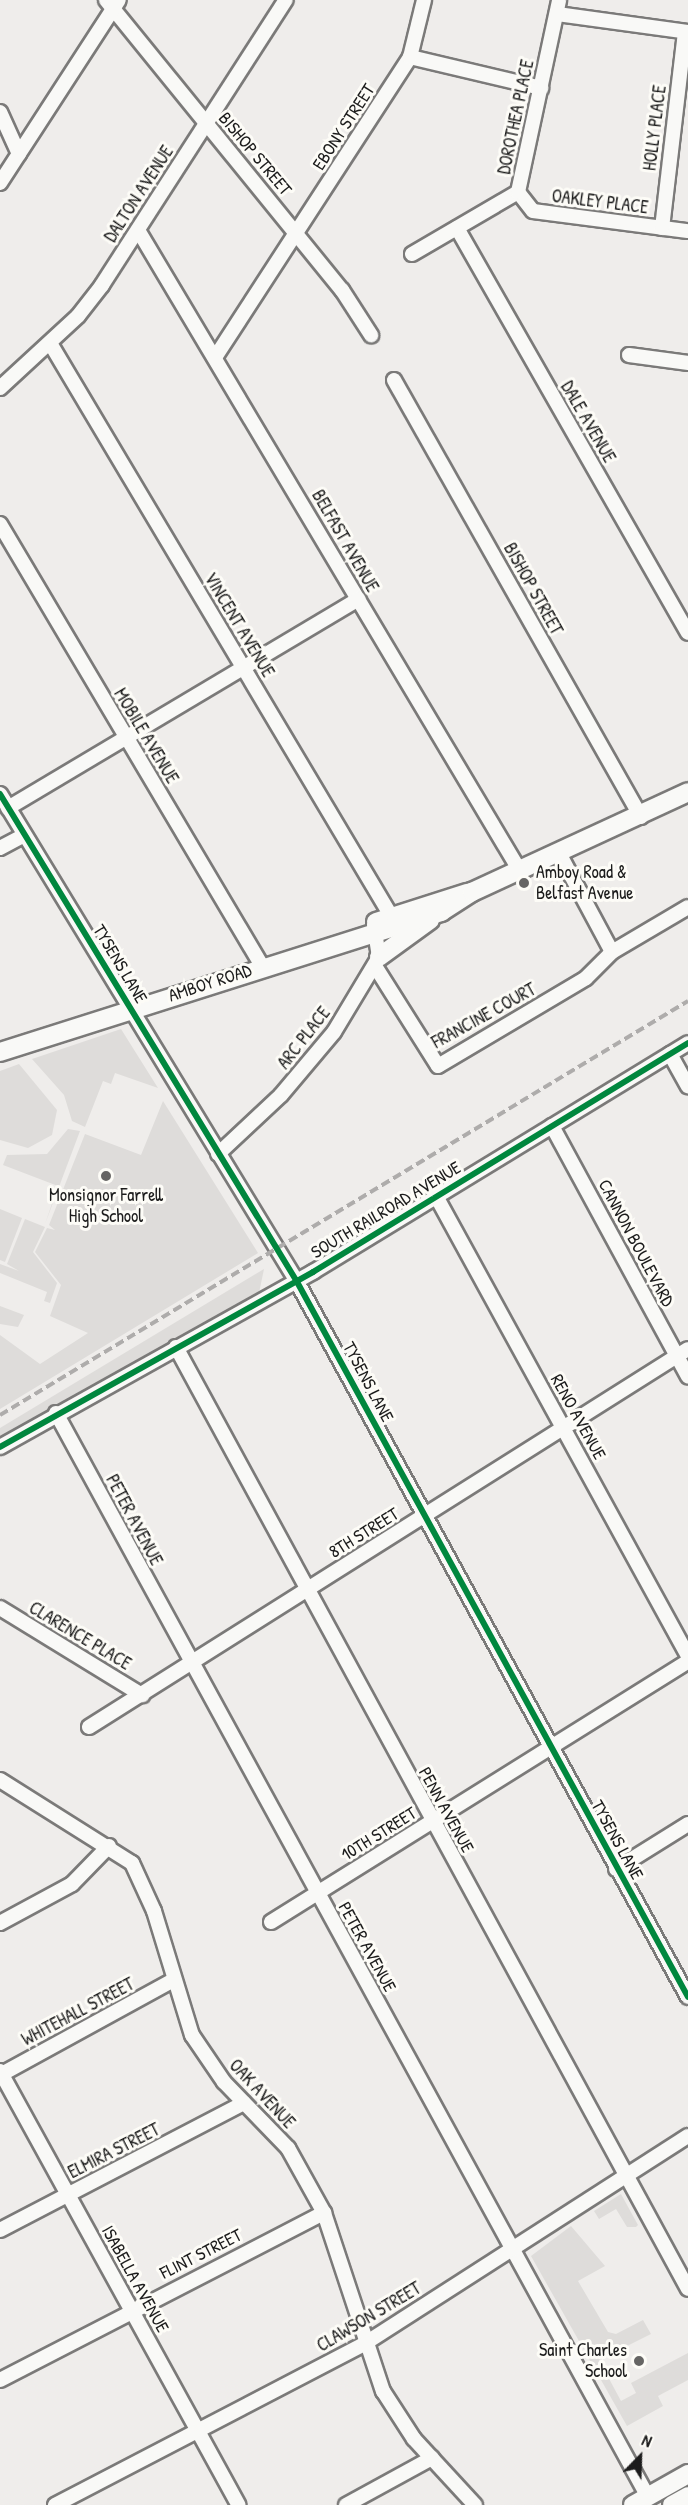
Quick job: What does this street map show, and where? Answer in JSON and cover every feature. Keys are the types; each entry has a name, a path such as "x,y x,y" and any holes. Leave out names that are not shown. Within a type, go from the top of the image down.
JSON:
{"main road":[{"name":"AMBOY ROAD","path":"0,1052 317,948 472,892 641,817 688,792"},
{"name":"AMBOY ROAD","path":"394,920 441,912 472,892"},
{"path":"376,962 441,912"},
{"path":"640,2501 688,2474"},
{"path":"672,2505 688,2496"}],"street":[{"name":"DALTON AVENUE","path":"0,388 78,316 138,230 286,0"},
{"name":"EBONY STREET","path":"216,356 410,57 424,0"},
{"name":"BISHOP STREET","path":"112,4 206,124 297,233 370,335"},
{"path":"0,183 112,4"},
{"path":"558,7 686,32"},
{"name":"DOROTHEA PLACE","path":"412,254 518,192 558,7"},
{"name":"HOLLY PLACE","path":"662,228 686,32"},
{"path":"410,57 541,88"},
{"path":"0,112 19,154"},
{"name":"OAKLEY PLACE","path":"518,192 533,211 688,231"},
{"name":"DALE AVENUE","path":"457,228 688,633"},
{"name":"BELFAST AVENUE","path":"138,230 216,356 520,871"},
{"name":"VINCENT AVENUE","path":"50,343 394,920"},
{"path":"628,355 688,363"},
{"name":"BISHOP STREET","path":"394,380 641,817"},
{"name":"MOBILE AVENUE","path":"0,524 262,966"},
{"path":"8,808 358,599"},
{"name":"TYSENS LANE","path":"0,794 296,1281 548,1748 616,1869 684,1981 688,1997"},
{"path":"0,848 24,835"},
{"path":"559,853 612,952 688,907"},
{"path":"375,927 376,962"},
{"name":"FRANCINE COURT","path":"376,962 438,1066 586,978 612,952"},
{"name":"ARC PLACE","path":"218,1154 308,1065 376,962"},
{"name":"SOUTH RAILROAD AVENUE","path":"0,1447 56,1413 296,1281 688,1043"},
{"path":"670,1054 688,1086"},
{"name":"CANNON BOULEVARD","path":"552,1126 682,1352 688,1376"},
{"name":"RENO AVENUE","path":"436,1196 688,1656"},
{"name":"PENN AVENUE","path":"176,1347 306,1591 688,2289"},
{"name":"8TH STREET","path":"89,1727 682,1352"},
{"name":"PETER AVENUE","path":"56,1413 511,2248 640,2501"},
{"name":"CLARENCE PLACE","path":"0,1608 142,1695"},
{"name":"10TH STREET","path":"271,1922 688,1661"},
{"name":"OAK AVENUE","path":"0,1780 109,1846 132,1863 142,1881 172,1982 192,2035 244,2103 288,2148 324,2213 364,2344 397,2415 474,2505"},
{"path":"616,1869 688,1824"},
{"path":"0,1923 72,1884 109,1846"},
{"name":"WHITEHALL STREET","path":"0,2073 172,1982"},
{"name":"ISABELLA AVENUE","path":"0,2073 239,2505"},
{"name":"ELMIRA STREET","path":"0,2230 244,2103"},
{"name":"CLAWSON STREET","path":"54,2505 364,2344 688,2136"},
{"name":"FLINT STREET","path":"0,2380 132,2309 324,2213"},
{"path":"346,2505 432,2458"}],"shaded area":[{"path":"121,1029 158,1088 115,1073 111,1084 103,1081 85,1127 72,1121 64,1095 32,1059"},
{"path":"19,1064 57,1110 52,1135 28,1148 0,1140 0,1071"},
{"path":"163,1101 258,1253 0,1409 0,1335 40,1364 88,1333 50,1316 61,1285 35,1252 47,1228 55,1230 49,1225 85,1134 141,1155"},
{"path":"68,1129 80,1131 45,1224 58,1186 3,1165 7,1155 47,1154"},
{"path":"0,1209 22,1218 5,1262 0,1260"},
{"path":"25,1219 45,1227 33,1252 57,1283 50,1303 44,1301 47,1292 0,1273 0,1264 19,1271 7,1264"},
{"path":"264,1269 259,1293 0,1438 0,1428"},
{"path":"0,1306 24,1315 18,1327 0,1324"},
{"path":"621,2194 638,2225 636,2227 627,2227 616,2209 599,2219 594,2211"},
{"path":"571,2226 605,2266 578,2281 608,2332 616,2334 643,2320 651,2334 599,2360 621,2401 636,2393 631,2383 688,2353 688,2380 658,2396 663,2406 627,2426 531,2256"}],"railway":[{"path":"0,1415 688,1001"}],"cycle path":[{"path":"0,794 296,1280 688,1997"},
{"path":"0,1447 313,1272 688,1043"}],"place":[{"name":"Amboy Road & Belfast Avenue","path":"524,883"},
{"name":"Monsignor Farrell High School","path":"106,1176"},
{"name":"Saint Charles School","path":"639,2361"}]}
